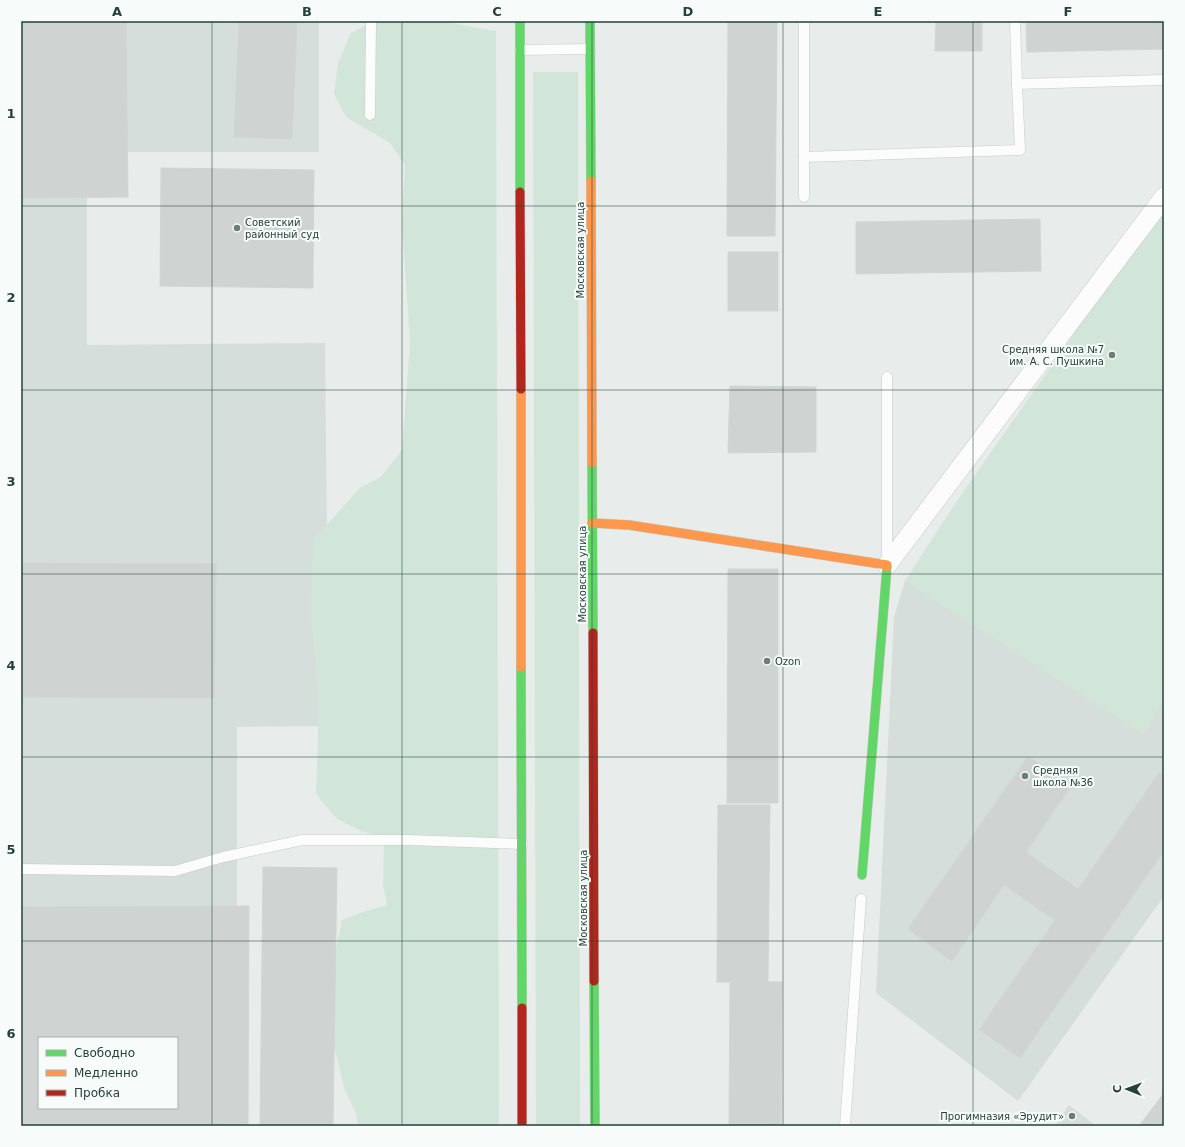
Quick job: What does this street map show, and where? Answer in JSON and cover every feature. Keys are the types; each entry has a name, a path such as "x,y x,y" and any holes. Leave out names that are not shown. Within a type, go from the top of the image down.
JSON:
{"main road":[{"path":"520,21 522,1126"},
{"name":"Московская улица","path":"590,21 595,1126"},
{"path":"592,523 629,525 888,565 862,875"}],"street":[{"path":"888,565 1164,197"}],"lane":[{"path":"370,115 371,21"},
{"path":"804,21 804,197"},
{"path":"804,157 1020,150 1015,21"},
{"path":"520,50 590,49"},
{"path":"1017,84 1164,80"},
{"path":"887,377 888,565"},
{"path":"21,869 175,871 223,857 302,840 407,840 522,844"},
{"path":"845,1126 861,899"}],"shaded area":[{"path":"21,21 319,21 319,152 128,152 128,197 87,197 87,345 325,343 329,726 237,727 237,1126 21,1126"},
{"name":"Средняя школа №36","path":"1164,205 1164,896 1018,1101 876,993 894,617 905,581 955,504"},
{"name":"Прогимназия «Эрудит»","path":"1069,1105 1096,1126 1055,1126"}],"green space":[{"path":"375,21 445,22 496,31 499,1126 358,1126 356,1113 344,1088 334,1045 334,960 342,920 387,905 383,885 384,846 378,836 361,831 337,819 316,794 318,736 317,673 311,619 313,540 361,487 381,477 402,450 410,343 402,223 405,165 390,143 346,117 334,94 338,63 351,33"},
{"path":"533,72 578,72 580,1126 536,1126"},
{"name":"Средняя школа №7 им. А. С. Пушкина","path":"1164,205 1164,701 1143,734 905,581 955,504"}],"building":[{"path":"21,21 126,21 128,197 21,198"},
{"path":"239,21 297,21 292,139 234,137"},
{"path":"936,21 982,21 982,51 935,51"},
{"path":"1026,21 1164,21 1164,49 1027,52"},
{"path":"728,22 777,23 775,236 727,236"},
{"name":"Советский районный суд","path":"161,168 314,170 313,288 160,286"},
{"path":"1040,219 1041,271 856,274 856,222"},
{"path":"728,252 778,252 778,311 728,311"},
{"path":"730,386 816,387 816,452 728,453"},
{"path":"21,563 216,564 214,698 21,697"},
{"path":"728,569 778,569 778,803 727,803"},
{"path":"1028,756 1071,786 1026,852 1078,889 1159,773 1164,776 1164,851 1020,1058 979,1030 1055,920 1004,885 952,961 908,929"},
{"path":"718,805 770,805 768,982 717,982"},
{"path":"263,867 337,868 333,1126 260,1126"},
{"path":"249,906 248,1126 21,1126 21,907"},
{"path":"730,981 782,982 781,1126 729,1126"},
{"path":"1164,1093 1164,1126 1139,1126"}],"traffic: fast":[{"path":"520,21 520,192"},
{"path":"590,21 591,181"},
{"path":"592,463 593,633"},
{"path":"862,875 887,567"},
{"path":"521,667 522,1008"},
{"path":"594,981 595,1126"}],"traffic: slow":[{"path":"591,181 592,463"},
{"path":"521,389 521,667"},
{"path":"592,523 629,525 887,565 887,567"}],"traffic: jam":[{"path":"520,192 521,389"},
{"path":"593,633 594,981"},
{"path":"522,1008 522,1126"}],"place":[{"name":"Советский районный суд","path":"237,228"},
{"name":"Средняя школа №7 им. А. С. Пушкина","path":"1112,355"},
{"name":"Ozon","path":"767,661"},
{"name":"Средняя школа №36","path":"1025,776"},
{"name":"Прогимназия «Эрудит»","path":"1072,1116"}]}
